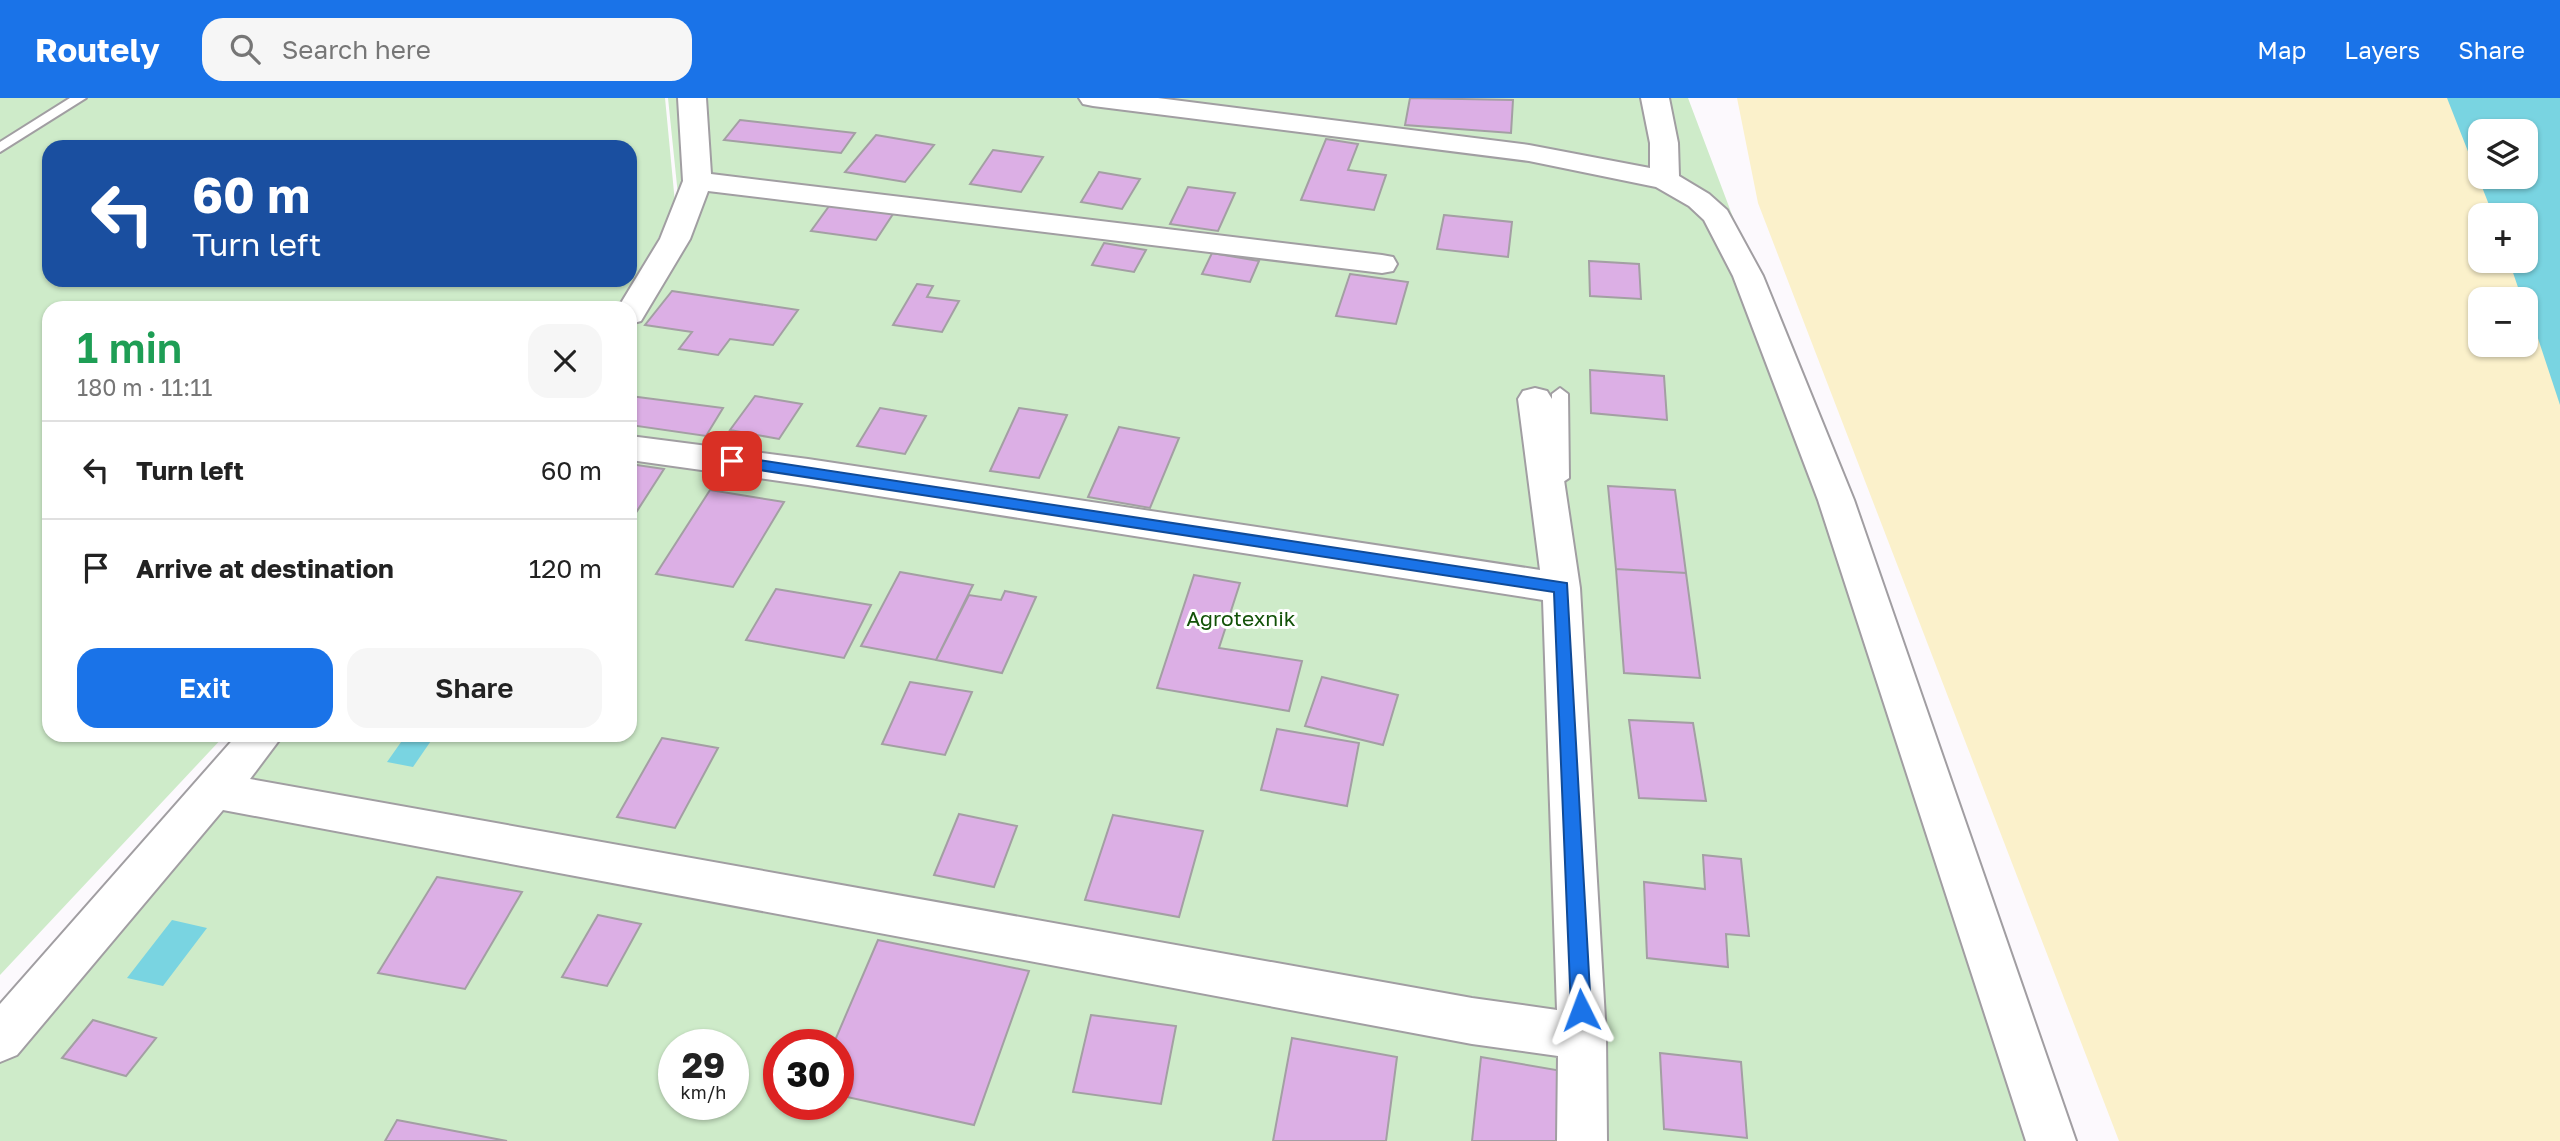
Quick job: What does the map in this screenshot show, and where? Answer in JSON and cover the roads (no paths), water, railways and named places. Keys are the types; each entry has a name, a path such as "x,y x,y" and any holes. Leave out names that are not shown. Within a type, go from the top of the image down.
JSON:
{"street":[{"path":"637,302 675,239 697,181 692,98"},
{"path":"1093,98 1529,153 1665,180 1699,200 1717,216 1748,276 1836,500 2052,1141"},
{"path":"1655,98 1664,143 1665,180"},
{"path":"697,181 1382,264"},
{"path":"1547,396 1562,588 1582,1036 1583,1141"},
{"path":"637,449 808,472 1562,588"},
{"path":"0,1038 256,742"},
{"path":"212,790 1458,1018 1582,1036"}],"lane":[{"path":"0,148 79,98"}],"water":[{"path":"2447,98 2560,98 2560,405 2538,338 2538,287 2518,287 2513,273 2538,273 2538,203 2488,203 2483,189 2538,189 2538,119 2468,119 2468,151"},
{"path":"401,742 430,742 413,767 387,762"},
{"path":"172,920 207,928 163,986 127,978"}],"park label":[{"name":"Agrotexnik","path":"1241,618"}]}
